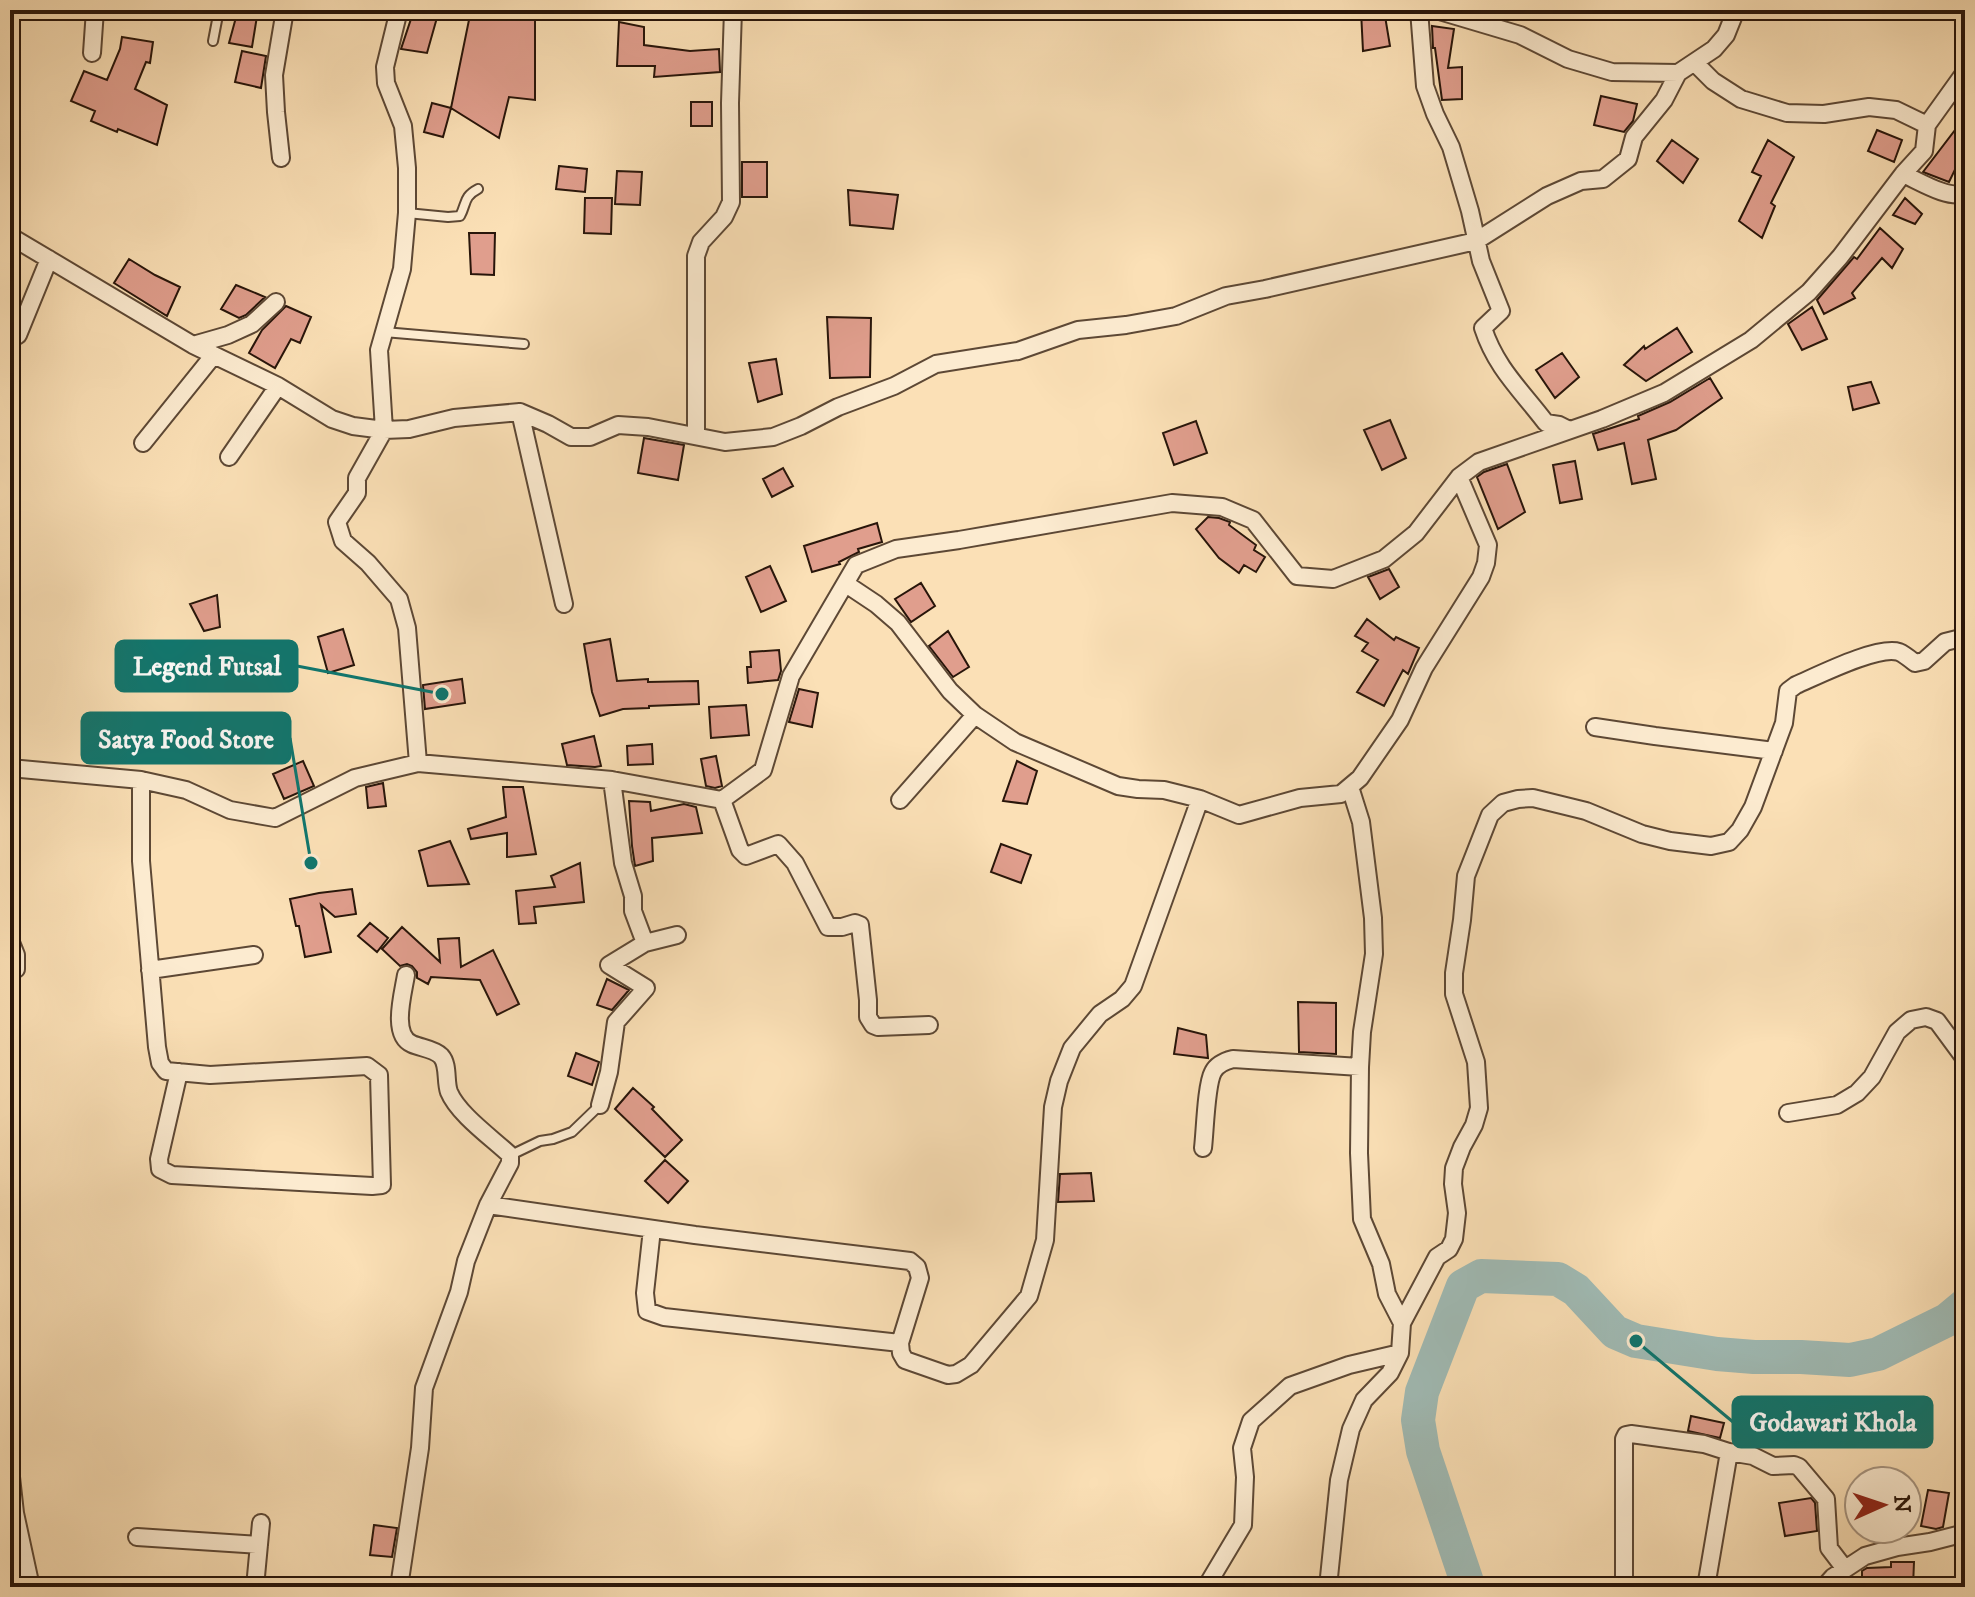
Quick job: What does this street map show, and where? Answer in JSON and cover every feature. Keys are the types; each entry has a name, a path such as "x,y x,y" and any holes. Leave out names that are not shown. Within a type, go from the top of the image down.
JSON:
{"street":[{"path":"92,53 95,10"},
{"path":"281,158 274,75 285,10"},
{"path":"399,10 385,67 386,83 403,126 407,213 402,269 379,350 384,430 357,478 357,493 337,522 343,541 368,563 399,599 407,628 418,763"},
{"path":"696,436 696,256 701,242 724,217 731,202 733,10"},
{"path":"1419,10 1425,86 1451,147 1481,261 1501,311 1483,328 1489,345 1512,383 1546,423 1569,430"},
{"path":"1436,10 1520,35 1568,59 1612,72 1678,73 1714,49 1726,35 1736,10"},
{"path":"1695,63 1713,81 1741,99 1787,113 1824,114 1869,107 1896,110 1927,125"},
{"path":"10,768 141,780 186,790 230,810 275,818 355,778 418,763 612,780 722,800 763,770 791,676 856,565 896,549 1172,503 1222,507 1253,520 1297,576 1333,579 1384,559 1416,533 1459,477 1479,462 1602,419 1664,393 1751,340 1809,292 1924,151 1927,125 1965,72"},
{"path":"10,236 193,345 278,386 332,419 353,426 409,429 454,418 520,412 571,437 590,437 618,425 648,427 725,442 773,437 894,386 936,364 1018,351 1078,330 1176,316 1226,296 1476,241 1547,196 1581,181 1603,179 1628,159 1634,137 1664,100 1678,73"},
{"path":"1903,174 1950,194 1960,196 1965,193"},
{"path":"10,339 18,335 49,259"},
{"path":"193,345 252,324 276,302"},
{"path":"143,443 213,356"},
{"path":"229,457 278,386"},
{"path":"520,412 564,604"},
{"path":"846,584 898,623 950,691 975,715 1015,742 1118,786 1164,790 1200,799 1239,815 1300,798 1341,794 1360,778 1400,720 1424,668 1481,577 1486,563 1488,545 1459,477"},
{"path":"1328,1587 1339,1480 1351,1429 1364,1400 1390,1373 1400,1353 1402,1323 1437,1257 1449,1249 1454,1239 1457,1213 1454,1168 1479,1108 1476,1062 1454,994 1454,973 1466,876 1490,815 1503,803 1533,798 1586,811 1642,834 1711,846 1729,842 1753,807 1784,723 1788,691 1849,662 1883,652 1897,651 1915,663 1924,661 1945,642 1965,637"},
{"path":"900,800 975,715"},
{"path":"1595,727 1774,751"},
{"path":"141,780 141,861 160,1063 166,1071 179,1072 210,1075 367,1066 379,1075 382,1185 172,1175 160,1169 159,1159 179,1072"},
{"path":"612,780 623,863 633,896 633,911 645,943"},
{"path":"1350,787 1361,822 1373,918 1374,954 1360,1067 1362,1219 1381,1264 1387,1294 1402,1323"},
{"path":"488,1205 910,1261 917,1267 920,1278 900,1343 901,1353 905,1360 948,1375 956,1374 971,1365 1029,1296 1045,1240 1053,1107 1059,1081 1072,1048 1100,1014 1122,999 1133,986 1200,799"},
{"path":"722,800 740,850 746,856 778,844 795,863 828,927 860,925 868,1017 873,1025 929,1025"},
{"path":"600,1105 609,1072 616,1022 646,988 609,965 645,943 677,935"},
{"path":"10,940 16,955 16,969 10,972"},
{"path":"150,970 254,955"},
{"path":"399,1587 420,1448 424,1388 459,1292 466,1261 488,1205 510,1163 510,1155 459,1109 448,1091 444,1059 438,1053 408,1042 400,1034 406,975"},
{"path":"1788,1113 1837,1105 1857,1093 1872,1077 1897,1032 1911,1020 1926,1017 1937,1021 1965,1059"},
{"path":"1203,1148 1210,1082 1213,1071 1222,1062 1233,1059 1360,1067"},
{"path":"652,1229 645,1293 647,1311 664,1317 900,1343"},
{"path":"1206,1587 1243,1525 1245,1477 1242,1448 1251,1421 1290,1386 1349,1365 1400,1353"},
{"path":"1627,1587 1624,1578 1626,1435 1704,1444 1753,1456 1773,1466 1799,1467 1826,1499 1829,1548 1845,1569"},
{"path":"1706,1587 1729,1452"},
{"path":"10,1468 15,1513 31,1587"},
{"path":"255,1587 261,1523"},
{"path":"1824,1587 1833,1577 1865,1556 1965,1533"},
{"path":"137,1537 259,1545"}],"lane":[{"path":"213,41 219,10"},
{"path":"407,213 460,216 465,199 478,189"},
{"path":"383,332 524,344"},
{"path":"510,1155 540,1141 572,1132 600,1105"}],"building":[{"path":"238,10 258,10 252,47 229,43"},
{"path":"414,10 438,14 427,53 401,49"},
{"path":"1384,10 1390,46 1363,51 1361,11"},
{"path":"470,15 535,16 535,100 509,97 499,138 451,108"},
{"path":"619,22 644,27 644,45 690,51 719,49 720,72 654,77 655,66 617,66"},
{"path":"1432,26 1454,29 1448,68 1462,67 1462,99 1442,100"},
{"path":"122,37 153,42 150,63 146,62 135,89 167,105 157,145 91,121 95,111 71,101 84,71 107,80"},
{"path":"242,51 266,56 261,88 235,82"},
{"path":"1601,96 1637,104 1633,121 1624,132 1594,125"},
{"path":"691,102 712,102 712,126 691,126"},
{"path":"432,103 451,108 443,137 424,132"},
{"path":"1965,117 1965,149 1949,182 1923,172"},
{"path":"1877,130 1902,140 1894,162 1868,151"},
{"path":"1672,140 1698,159 1683,183 1657,161"},
{"path":"1768,140 1794,157 1771,203 1775,206 1762,238 1739,221 1761,176 1752,172"},
{"path":"742,162 767,162 767,197 742,197"},
{"path":"559,166 587,169 585,192 556,189"},
{"path":"617,171 642,172 640,205 615,204"},
{"path":"848,190 898,195 893,229 850,225"},
{"path":"585,198 612,198 611,234 584,233"},
{"path":"1905,198 1922,214 1915,224 1893,215"},
{"path":"1880,228 1903,249 1892,268 1882,258 1852,293 1855,298 1824,314 1817,300 1854,257 1857,259"},
{"path":"469,233 495,233 494,275 471,274"},
{"path":"129,259 180,287 167,316 114,283"},
{"path":"236,285 265,297 239,318 221,309"},
{"path":"286,306 311,317 300,343 291,339 275,368 249,353 262,330"},
{"path":"1812,307 1827,339 1802,350 1788,324"},
{"path":"827,317 871,318 870,377 830,378"},
{"path":"1677,328 1692,352 1646,381 1624,365 1644,346 1645,349"},
{"path":"1562,353 1579,377 1555,398 1536,370"},
{"path":"776,359 782,394 758,402 749,363"},
{"path":"1710,378 1722,398 1676,430 1648,440 1656,479 1632,484 1624,443 1598,450 1593,434 1639,419 1638,416 1670,402"},
{"path":"1871,382 1879,403 1853,410 1848,387"},
{"path":"1390,420 1406,458 1382,470 1364,430"},
{"path":"1196,421 1207,453 1174,465 1163,433"},
{"path":"644,438 684,445 678,480 638,473"},
{"path":"1575,461 1582,499 1560,503 1553,465"},
{"path":"1507,464 1525,512 1498,529 1477,477"},
{"path":"783,468 793,486 772,497 763,479"},
{"path":"1208,517 1230,522 1229,525 1256,545 1254,550 1265,557 1256,572 1244,565 1239,573 1219,558 1196,529"},
{"path":"877,523 882,542 858,549 859,552 840,564 812,572 804,546"},
{"path":"770,566 786,601 761,612 746,577"},
{"path":"1389,569 1399,587 1380,599 1368,577"},
{"path":"921,583 935,606 911,622 895,599"},
{"path":"217,595 220,627 204,631 190,604"},
{"path":"1367,619 1394,640 1396,637 1419,648 1408,674 1403,670 1384,706 1357,692 1378,660 1362,651 1368,643 1355,636"},
{"path":"343,629 354,665 328,673 318,637"},
{"path":"948,631 969,667 953,677 929,646"},
{"path":"610,639 617,681 698,681 699,704 623,709 600,716 592,692 584,644"},
{"path":"779,650 781,671 778,680 748,683 750,652"},
{"path":"462,679 465,703 425,709 423,685"},
{"path":"799,689 818,693 812,727 789,722"},
{"path":"746,705 749,735 711,738 709,707"},
{"path":"594,736 601,766 567,765 562,744"},
{"path":"652,744 653,764 628,765 627,746"},
{"path":"716,756 722,786 715,788 706,786 701,759"},
{"path":"303,761 314,786 284,799 273,774"},
{"path":"1017,761 1037,771 1027,804 1003,801"},
{"path":"383,783 386,806 368,808 366,787"},
{"path":"503,787 523,787 536,854 507,857 507,833 471,839 468,829 506,817"},
{"path":"629,801 650,802 651,811 684,804 696,807 702,833 652,838 653,861 635,866"},
{"path":"450,841 469,884 428,886 419,851"},
{"path":"1001,844 1031,855 1021,883 991,872"},
{"path":"580,863 584,902 534,907 536,923 519,924 516,891 555,887 551,876"},
{"path":"352,889 356,914 335,917 321,905 331,952 305,957 290,899"},
{"path":"370,923 388,938 377,952 358,936"},
{"path":"402,927 440,962 438,939 459,938 461,967 493,950 519,1004 497,1015 480,980 431,977 428,984 417,978 412,966 400,966 382,949"},
{"path":"607,979 629,990 612,1010 597,1005"},
{"path":"1298,1002 1336,1003 1336,1054 1299,1052"},
{"path":"1178,1028 1206,1035 1208,1058 1174,1054"},
{"path":"576,1053 599,1062 592,1085 568,1076"},
{"path":"633,1088 682,1140 665,1157 615,1109"},
{"path":"665,1160 688,1181 668,1203 645,1181"},
{"path":"1091,1173 1094,1201 1058,1202 1060,1174"},
{"path":"1691,1416 1724,1423 1720,1438 1688,1431"},
{"path":"1928,1490 1949,1493 1943,1527 1923,1526"},
{"path":"1811,1498 1815,1503 1817,1531 1785,1536 1779,1503"},
{"path":"374,1525 397,1528 392,1557 370,1555"},
{"path":"1891,1562 1914,1562 1913,1587 1862,1587 1862,1571 1891,1567"}],"waterway":[{"path":"1467,1587 1423,1451 1418,1420 1422,1392 1463,1286 1481,1276 1558,1279 1576,1290 1615,1332 1636,1341 1754,1357 1850,1360 1878,1354 1947,1320 1965,1305"}],"place":[{"name":"Legend Futsal","path":"442,694"},
{"name":"Satya Food Store","path":"311,863"},
{"name":"Godawari Khola","path":"1636,1341"}]}
